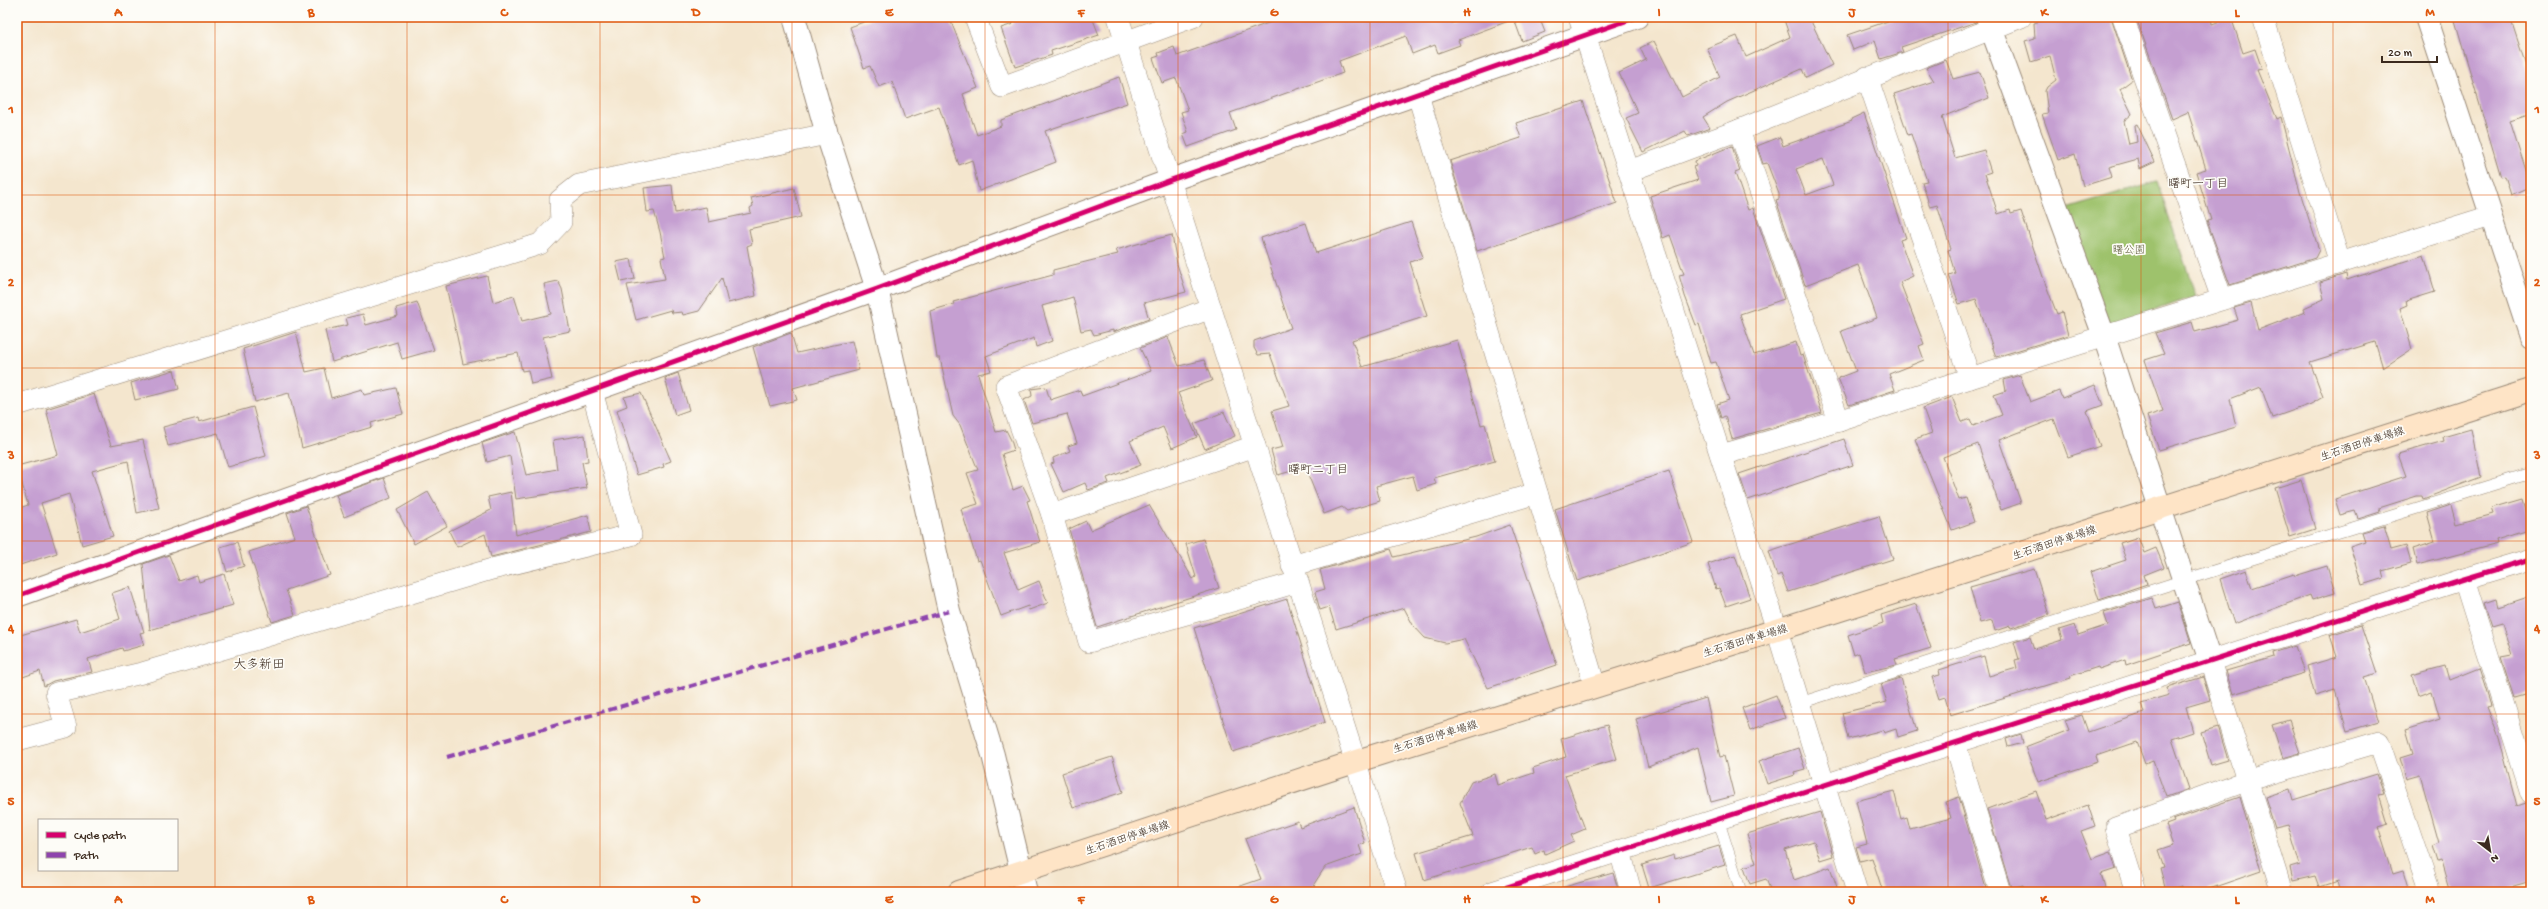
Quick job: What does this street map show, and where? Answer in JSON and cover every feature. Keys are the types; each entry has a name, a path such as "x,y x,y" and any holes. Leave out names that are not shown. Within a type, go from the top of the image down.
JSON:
{"main road":[{"name":"生石酒田停車場線","path":"959,892 1024,882 1354,762 1777,630 2531,390"}],"street":[{"path":"794,17 828,134 877,289 949,611 993,755 1024,882"},
{"path":"975,17 1002,86 1193,17"},
{"path":"1118,17 1171,180 1354,762 1397,892"},
{"path":"17,596 877,289 1171,180 1418,95 1582,26 1637,17"},
{"path":"1629,171 1739,130 1867,77 1989,23 2021,17"},
{"path":"2123,17 2222,299"},
{"path":"2263,17 2340,263"},
{"path":"2426,17 2531,337"},
{"path":"1989,23 2104,336 2161,507 2282,892"},
{"path":"1582,26 1777,630 1800,703 1823,786 1857,892"},
{"path":"1867,77 1970,378"},
{"path":"1418,95 1595,686"},
{"path":"1739,130 1839,421"},
{"path":"17,405 540,244 561,222 560,200 579,185 828,134"},
{"path":"1721,455 1839,421 1970,378 2491,216"},
{"path":"1211,308 1006,386 1052,514 1089,642 1538,493"},
{"path":"17,740 66,727 56,693 142,673 492,569 631,534 592,391"},
{"path":"1052,514 1254,446"},
{"path":"1492,892 1515,888 1620,851 1718,819 2464,579 2531,559"},
{"path":"2464,579 2531,793"},
{"path":"2136,892 2116,828 2246,781 2379,742 2430,892"},
{"path":"1955,743 2000,892"},
{"path":"1620,851 1631,892"}],"lane":[{"path":"1800,703 2184,580 2531,473"},
{"path":"1718,819 1741,892"}],"green space":[{"name":"曙公園","path":"2157,182 2196,296 2107,327 2063,210"}],"building":[{"path":"877,17 949,17 978,88 963,94 977,135 1001,126 1001,120 1119,77 1127,103 1045,131 1056,162 979,191 972,160 959,165 939,107 905,119 892,82 879,87 870,66 864,68 850,27"},
{"path":"1011,17 1092,17 1099,35 1051,51 1052,55 1015,67 1001,28 1013,24"},
{"path":"1285,17 1450,17 1452,23 1467,17 1539,17 1545,32 1522,41 1514,19 1458,40 1460,45 1438,53 1435,45 1412,54 1406,36 1339,61 1343,73 1230,113 1236,130 1188,147 1183,134 1188,132 1181,112 1188,110 1176,78 1162,83 1153,58 1159,56 1158,53 1174,47 1177,56"},
{"path":"1783,17 1809,17 1832,65 1806,78 1802,69 1727,102 1703,117 1710,128 1688,136 1685,131 1643,152 1626,118 1638,113 1619,73 1646,60 1640,48 1654,41 1682,97 1720,77 1707,48 1737,36 1746,57 1790,37"},
{"path":"1900,17 1975,17 1976,22 1901,47 1903,52 1881,59 1875,41 1853,50 1847,35"},
{"path":"2054,17 2111,17 2132,80 2120,89 2132,114 2124,121 2129,144 2137,142 2135,125 2137,124 2155,162 2140,169 2138,159 2109,167 2112,177 2083,186 2075,154 2058,160 2042,114 2048,113 2045,91 2047,87 2056,80 2050,56 2031,62 2025,41 2035,38 2034,23"},
{"path":"2136,17 2211,17 2212,24 2231,17 2243,53 2255,49 2262,69 2257,70 2277,119 2281,117 2300,192 2319,250 2315,258 2230,285 2207,221 2211,220 2196,172 2206,169 2188,112 2172,119"},
{"path":"2454,17 2510,17 2531,81 2531,114 2510,121 2531,186 2511,195 2505,176 2501,177"},
{"path":"1946,60 1953,79 1980,72 1989,98 1942,117 1955,158 1984,150 1991,172 1985,174 1998,214 2010,210 2011,214 2021,211 2044,280 2057,314 2062,312 2068,335 1996,357 1976,299 1959,304 1949,275 1955,273 1948,250 1951,249 1937,205 1930,207 1922,182 1927,181 1911,134 1908,135 1894,94 1934,81 1926,68"},
{"path":"1583,101 1617,203 1477,251 1450,161 1521,138 1516,123"},
{"path":"1864,113 1906,238 1900,240 1913,276 1900,282 1924,344 1919,346 1924,360 1889,374 1895,390 1849,405 1838,378 1856,371 1841,331 1877,318 1858,265 1805,285 1776,200 1779,199 1779,194 1767,163 1763,164 1757,146 1780,137 1783,146 1852,121 1851,119","holes":["1823,159 1833,185 1806,195 1796,169"]},
{"path":"1732,146 1740,171 1735,173 1748,210 1753,208 1784,299 1740,314 1754,355 1796,342 1800,356 1803,355 1822,413 1732,439 1725,416 1721,418 1717,404 1729,400 1716,362 1711,363 1699,324 1696,325 1685,296 1679,275 1684,274 1670,235 1663,238 1650,196 1698,180 1693,167 1696,166 1695,161"},
{"path":"672,185 675,213 706,207 709,222 751,213 750,208 753,206 751,198 794,188 801,217 749,229 752,244 747,246 756,296 728,303 722,278 699,311 683,315 682,312 672,313 671,310 636,320 627,285 665,279 661,258 665,257 660,232 654,211 647,212 644,188"},
{"path":"1411,222 1423,257 1410,262 1427,316 1352,340 1362,367 1457,340 1481,425 1485,424 1495,461 1434,478 1436,484 1417,490 1413,476 1376,486 1380,501 1347,511 1342,507 1324,514 1305,467 1278,475 1271,450 1283,447 1272,411 1289,406 1270,354 1258,355 1254,348 1254,341 1291,328 1261,238 1306,223 1316,253"},
{"path":"1172,235 1177,264 1186,292 1144,303 1149,319 1113,332 1113,330 1094,335 1091,329 1081,331 1073,297 1042,306 1052,341 1036,347 1034,338 986,356 991,371 978,374 996,432 1006,430 1011,440 1014,450 1002,454 1013,490 1023,486 1030,500 1027,501 1040,542 1004,553 1018,590 1039,581 1048,603 1029,610 1028,606 1001,616 980,560 977,561 961,509 978,504 967,473 978,470 960,425 953,416 940,358 937,358 930,311 954,304 953,302 1053,275 1053,270 1118,254 1116,250"},
{"path":"2424,255 2435,292 2406,301 2407,305 2400,308 2412,349 2383,368 2375,342 2310,362 2323,397 2311,404 2272,418 2261,387 2230,399 2236,427 2159,450 2147,416 2163,411 2145,360 2164,354 2155,333 2192,322 2195,332 2238,320 2234,308 2251,303 2258,330 2305,312 2304,308 2324,299 2320,282 2346,274 2347,280"},
{"path":"631,259 635,279 621,282 616,262"},
{"path":"487,276 493,302 514,296 522,321 551,314 544,284 558,281 562,289 570,331 543,337 552,379 531,384 528,370 522,371 518,353 463,364 446,286"},
{"path":"417,302 434,350 402,359 397,342 332,362 325,330 348,325 346,318 363,314 366,325 398,316 396,308"},
{"path":"296,332 306,372 324,368 331,398 362,389 364,395 396,388 403,414 371,423 372,427 302,448 289,393 255,402 243,349"},
{"path":"791,333 797,353 852,341 859,370 793,388 797,400 770,406 753,347"},
{"path":"1168,337 1179,366 1204,360 1212,381 1178,393 1197,437 1172,448 1163,427 1130,441 1141,465 1107,478 1109,483 1088,490 1085,483 1064,492 1051,464 1054,463 1053,458 1070,451 1068,446 1077,443 1067,414 1032,423 1024,400 1032,396 1031,389 1046,387 1050,400 1080,390 1082,396 1151,371 1140,348"},
{"path":"174,370 179,389 135,400 131,383"},
{"path":"678,373 689,410 675,415 665,378"},
{"path":"2020,375 2030,402 2059,391 2062,398 2095,385 2103,405 2087,411 2100,446 2068,457 2054,419 1999,440 2021,503 2001,510 1978,444 1943,457 1959,500 1966,498 1974,522 1952,530 1915,439 1932,433 1923,408 1952,397 1962,422 1970,419 1973,426 2002,415 1994,395 2006,391 2004,380"},
{"path":"641,393 671,461 663,464 664,467 637,475 617,410 627,406 624,397"},
{"path":"94,394 111,446 143,440 159,508 137,513 128,461 92,471 113,536 82,545 69,494 41,503 57,553 17,566 17,509 28,505 17,466 58,455 46,409"},
{"path":"253,407 266,456 228,467 218,433 168,446 163,427 198,418 199,422"},
{"path":"1224,412 1235,436 1205,449 1194,424"},
{"path":"2471,429 2481,477 2423,499 2422,496 2417,496 2379,508 2380,512 2358,519 2355,511 2340,515 2335,499 2406,476 2398,454 2444,441 2443,437"},
{"path":"515,432 526,475 557,469 553,440 585,435 588,461 582,462 587,488 516,499 510,456 487,462 482,443"},
{"path":"1844,439 1853,465 1748,500 1739,474"},
{"path":"1669,471 1693,542 1577,581 1555,509"},
{"path":"384,478 391,498 344,517 336,495"},
{"path":"2301,480 2315,529 2290,537 2275,488"},
{"path":"428,492 447,526 414,544 397,510"},
{"path":"511,492 516,535 588,515 591,532 491,557 485,534 457,547 449,531 491,510 488,497"},
{"path":"2523,499 2531,529 2496,540 2497,544 2417,565 2413,549 2435,542 2427,513 2451,505 2456,524 2494,514 2492,508"},
{"path":"1149,505 1193,579 1196,577 1186,544 1203,539 1219,588 1097,627 1069,529 1086,521 1090,530"},
{"path":"306,506 330,575 286,590 295,615 272,622 249,552 295,537 287,513"},
{"path":"1879,516 1893,559 1788,592 1781,574 1777,576 1769,551"},
{"path":"1510,525 1557,665 1488,688 1464,639 1445,643 1425,638 1413,625 1404,608 1336,629 1329,607 1320,610 1315,592 1325,589 1320,570 1391,549 1394,557 1476,537"},
{"path":"2384,526 2391,550 2406,546 2411,563 2382,571 2384,578 2362,585 2350,546 2365,541 2362,532"},
{"path":"2138,537 2144,553 2156,548 2164,567 2144,575 2147,584 2099,600 2090,572 2126,560 2120,543"},
{"path":"237,542 244,566 227,572 220,547"},
{"path":"169,555 179,581 197,575 199,582 224,574 233,605 150,630 143,564"},
{"path":"1735,555 1750,598 1726,606 1719,588 1716,589 1708,564"},
{"path":"2327,566 2335,593 2312,600 2310,595 2234,624 2220,579 2246,570 2252,588 2294,574 2295,576"},
{"path":"2034,569 2049,615 2011,628 2010,626 1995,631 1992,620 1980,623 1970,587"},
{"path":"130,587 144,632 140,633 144,645 123,651 122,648 88,659 92,672 53,681 44,686 40,671 17,679 17,636 76,619 80,632 120,619 112,593"},
{"path":"2531,596 2531,693 2514,698 2501,657 2512,655 2502,624 2492,627 2484,603 2496,599 2498,607"},
{"path":"2152,598 2156,609 2178,602 2191,643 2126,665 2125,660 2099,669 2098,667 2070,676 2071,678 1950,715 1945,697 1939,699 1932,677 1940,675 1939,670 1984,656 1989,676 2017,668 2015,660 2019,659 2014,642 2030,637 2034,649 2062,640 2059,630 2075,625 2078,635 2108,625 2104,613"},
{"path":"1287,599 1325,722 1233,752 1194,628"},
{"path":"1916,604 1931,648 1895,659 1897,665 1865,672 1859,653 1854,655 1848,635 1883,623 1881,615"},
{"path":"2361,625 2377,673 2364,677 2378,722 2347,731 2335,690 2315,696 2307,666 2337,657 2330,635"},
{"path":"2295,646 2304,673 2233,694 2226,671 2274,657 2273,653"},
{"path":"2445,666 2449,680 2479,668 2491,706 2487,707 2499,738 2517,806 2526,803 2529,805 2531,811 2531,881 2493,892 2450,892 2441,861 2437,862 2432,846 2439,843 2420,775 2406,779 2400,758 2413,754 2406,730 2440,719 2432,691 2418,696 2412,675"},
{"path":"2203,677 2210,700 2186,707 2193,732 2172,739 2189,789 2166,797 2153,761 2145,764 2137,742 2096,756 2098,762 2038,782 2025,747 2069,730 2065,720 2082,715 2088,732 2144,713 2141,703 2169,695 2167,688"},
{"path":"1901,678 1917,731 1898,737 1896,729 1884,733 1883,730 1848,739 1842,713 1887,702 1881,684"},
{"path":"1776,695 1785,718 1750,730 1742,708"},
{"path":"1706,698 1720,757 1724,756 1734,796 1711,802 1698,747 1648,767 1636,719"},
{"path":"2289,720 2300,753 2283,758 2272,725"},
{"path":"1607,725 1617,759 1565,775 1585,829 1571,835 1574,841 1545,854 1544,850 1535,854 1532,847 1424,880 1416,853 1473,836 1460,803 1471,782 1495,774 1498,785 1534,773 1533,768 1566,757 1561,739"},
{"path":"2218,727 2228,760 2211,765 2201,732"},
{"path":"2021,734 2023,743 2008,747 2006,739"},
{"path":"1798,748 1805,769 1794,772 1795,775 1767,784 1759,761"},
{"path":"1112,757 1123,792 1073,808 1062,773"},
{"path":"2377,774 2384,793 2379,794 2388,824 2378,827 2393,874 2403,871 2409,892 2340,892 2337,881 2319,887 2315,876 2293,881 2290,868 2300,865 2288,825 2275,828 2265,797 2290,789 2293,800"},
{"path":"1894,791 1901,819 1907,817 1910,829 1951,818 1946,802 1959,797 1987,892 1883,892 1872,858 1860,861 1856,847 1867,844 1856,801"},
{"path":"2036,791 2046,820 2088,805 2095,826 2081,831 2092,859 2111,852 2116,869 2101,874 2106,892 2025,892 2023,885 2011,888 1987,809"},
{"path":"2240,797 2261,871 2209,889 2210,892 2184,892 2182,886 2166,890 2160,868 2164,867 2158,850 2173,845 2166,825 2174,822 2173,820"},
{"path":"1354,807 1365,843 1359,845 1362,854 1325,867 1314,884 1317,892 1230,892 1229,890 1261,879 1245,839 1298,821 1300,827"},
{"path":"1820,812 1833,856 1820,860 1814,841 1785,850 1794,880 1830,867 1837,887 1824,892 1767,892 1770,889 1766,879 1750,884 1744,867 1756,863 1747,834"},
{"path":"1719,846 1725,865 1649,888 1642,865 1674,855 1675,859"},
{"path":"1613,873 1619,892 1562,892 1561,888"}],"marked path":[{"path":"447,757 949,611"}],"cycle path":[{"path":"17,596 877,289 1171,180 1637,17"},
{"path":"1492,892 2464,579 2531,559"}],"district":[{"name":"曙町一丁目","path":"2198,183"},
{"name":"曙町二丁目","path":"1318,469"},
{"name":"大多新田","path":"259,663"}]}
